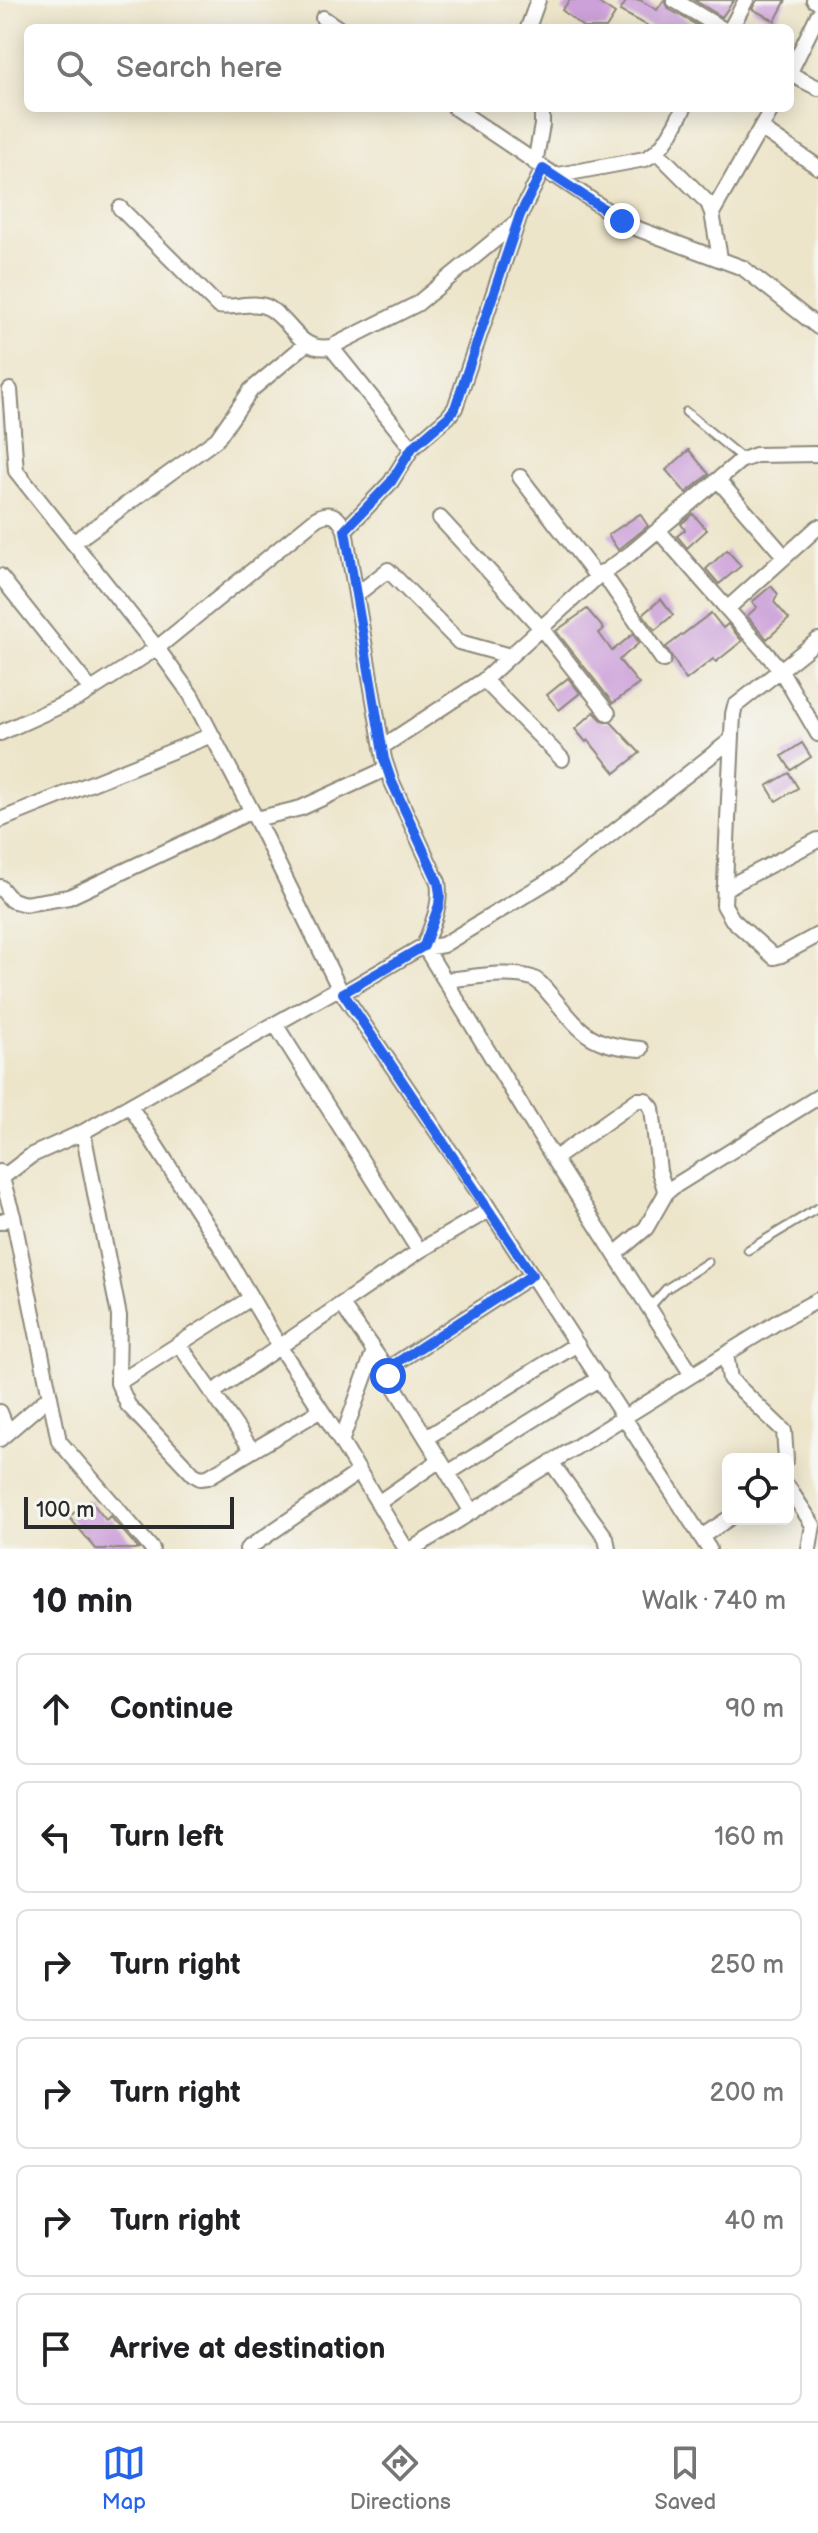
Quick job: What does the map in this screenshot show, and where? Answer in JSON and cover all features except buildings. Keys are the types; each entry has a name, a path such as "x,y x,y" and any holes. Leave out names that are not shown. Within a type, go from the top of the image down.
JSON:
{"street":[{"path":"529,24 538,0"},
{"path":"674,0 714,24"},
{"path":"733,24 746,0"},
{"path":"794,65 818,15"},
{"path":"323,18 332,24"},
{"path":"794,75 818,88"},
{"path":"461,112 630,226 743,268 818,327"},
{"path":"345,530 391,482 412,448 455,408 518,221 544,169 542,112"},
{"path":"544,169 645,159 657,152 682,112"},
{"path":"712,213 770,112"},
{"path":"762,129 818,167"},
{"path":"657,152 702,195 712,213 720,258"},
{"path":"120,208 218,306 261,305 277,314 306,344 314,348 331,347 417,304 518,221"},
{"path":"73,543 217,439 251,390 306,344"},
{"path":"331,347 412,448"},
{"path":"10,390 16,471 186,687 341,990 600,1378 705,1543 722,1525"},
{"path":"382,747 484,680 600,574 631,553 743,459 756,455 818,454"},
{"path":"520,477 600,574 663,660"},
{"path":"718,480 785,557"},
{"path":"0,733 91,690 157,648 317,518 332,514 341,520 345,530 386,769 438,882 439,905 424,946"},
{"path":"440,518 541,628 608,713"},
{"path":"727,609 818,527"},
{"path":"658,530 780,669 818,734"},
{"path":"356,595 388,570 459,642 510,656"},
{"path":"0,576 91,690"},
{"path":"818,640 735,706 724,889 724,905 732,919 774,957 818,935"},
{"path":"484,680 562,759"},
{"path":"0,820 212,735"},
{"path":"152,1549 59,1441 7,1219 1,1175 32,1155 83,1132 275,1024 424,946 443,945 560,874 731,740"},
{"path":"0,887 11,900 25,904 69,897 254,815 301,808 386,769"},
{"path":"724,889 818,840"},
{"path":"424,946 554,1159 692,1375"},
{"path":"445,980 516,974 535,979 583,1033 593,1040 617,1047 641,1049"},
{"path":"275,1024 419,1251"},
{"path":"615,1254 646,1228 666,1193 673,1187 818,1097"},
{"path":"554,1159 637,1100 645,1100 652,1108 659,1171 666,1193"},
{"path":"130,1106 406,1549"},
{"path":"83,1132 119,1316 118,1383 128,1405 200,1478 208,1477 321,1410"},
{"path":"212,1393 419,1251 489,1210"},
{"path":"388,1371 532,1275"},
{"path":"118,1383 251,1298"},
{"path":"412,1549 818,1300"},
{"path":"342,1305 388,1371 391,1381 472,1512"},
{"path":"179,1344 252,1450"},
{"path":"426,1438 577,1344"},
{"path":"341,1442 374,1351"},
{"path":"726,1354 730,1379 784,1431 786,1453"},
{"path":"378,1503 600,1378"},
{"path":"4,1436 50,1396"},
{"path":"0,1412 4,1436"},
{"path":"551,1462 606,1538 608,1549"},
{"path":"247,1549 359,1472"},
{"path":"794,1496 813,1525 809,1549"}],"lane":[{"path":"686,412 743,459"},
{"path":"748,1250 818,1208"},
{"path":"649,1308 666,1289 708,1262"}],"route":[{"path":"388,1376 390,1367 532,1275 343,993 424,946 440,894 438,882 386,769 345,530 391,482 405,455 455,408 520,215 543,169 622,221"}]}
